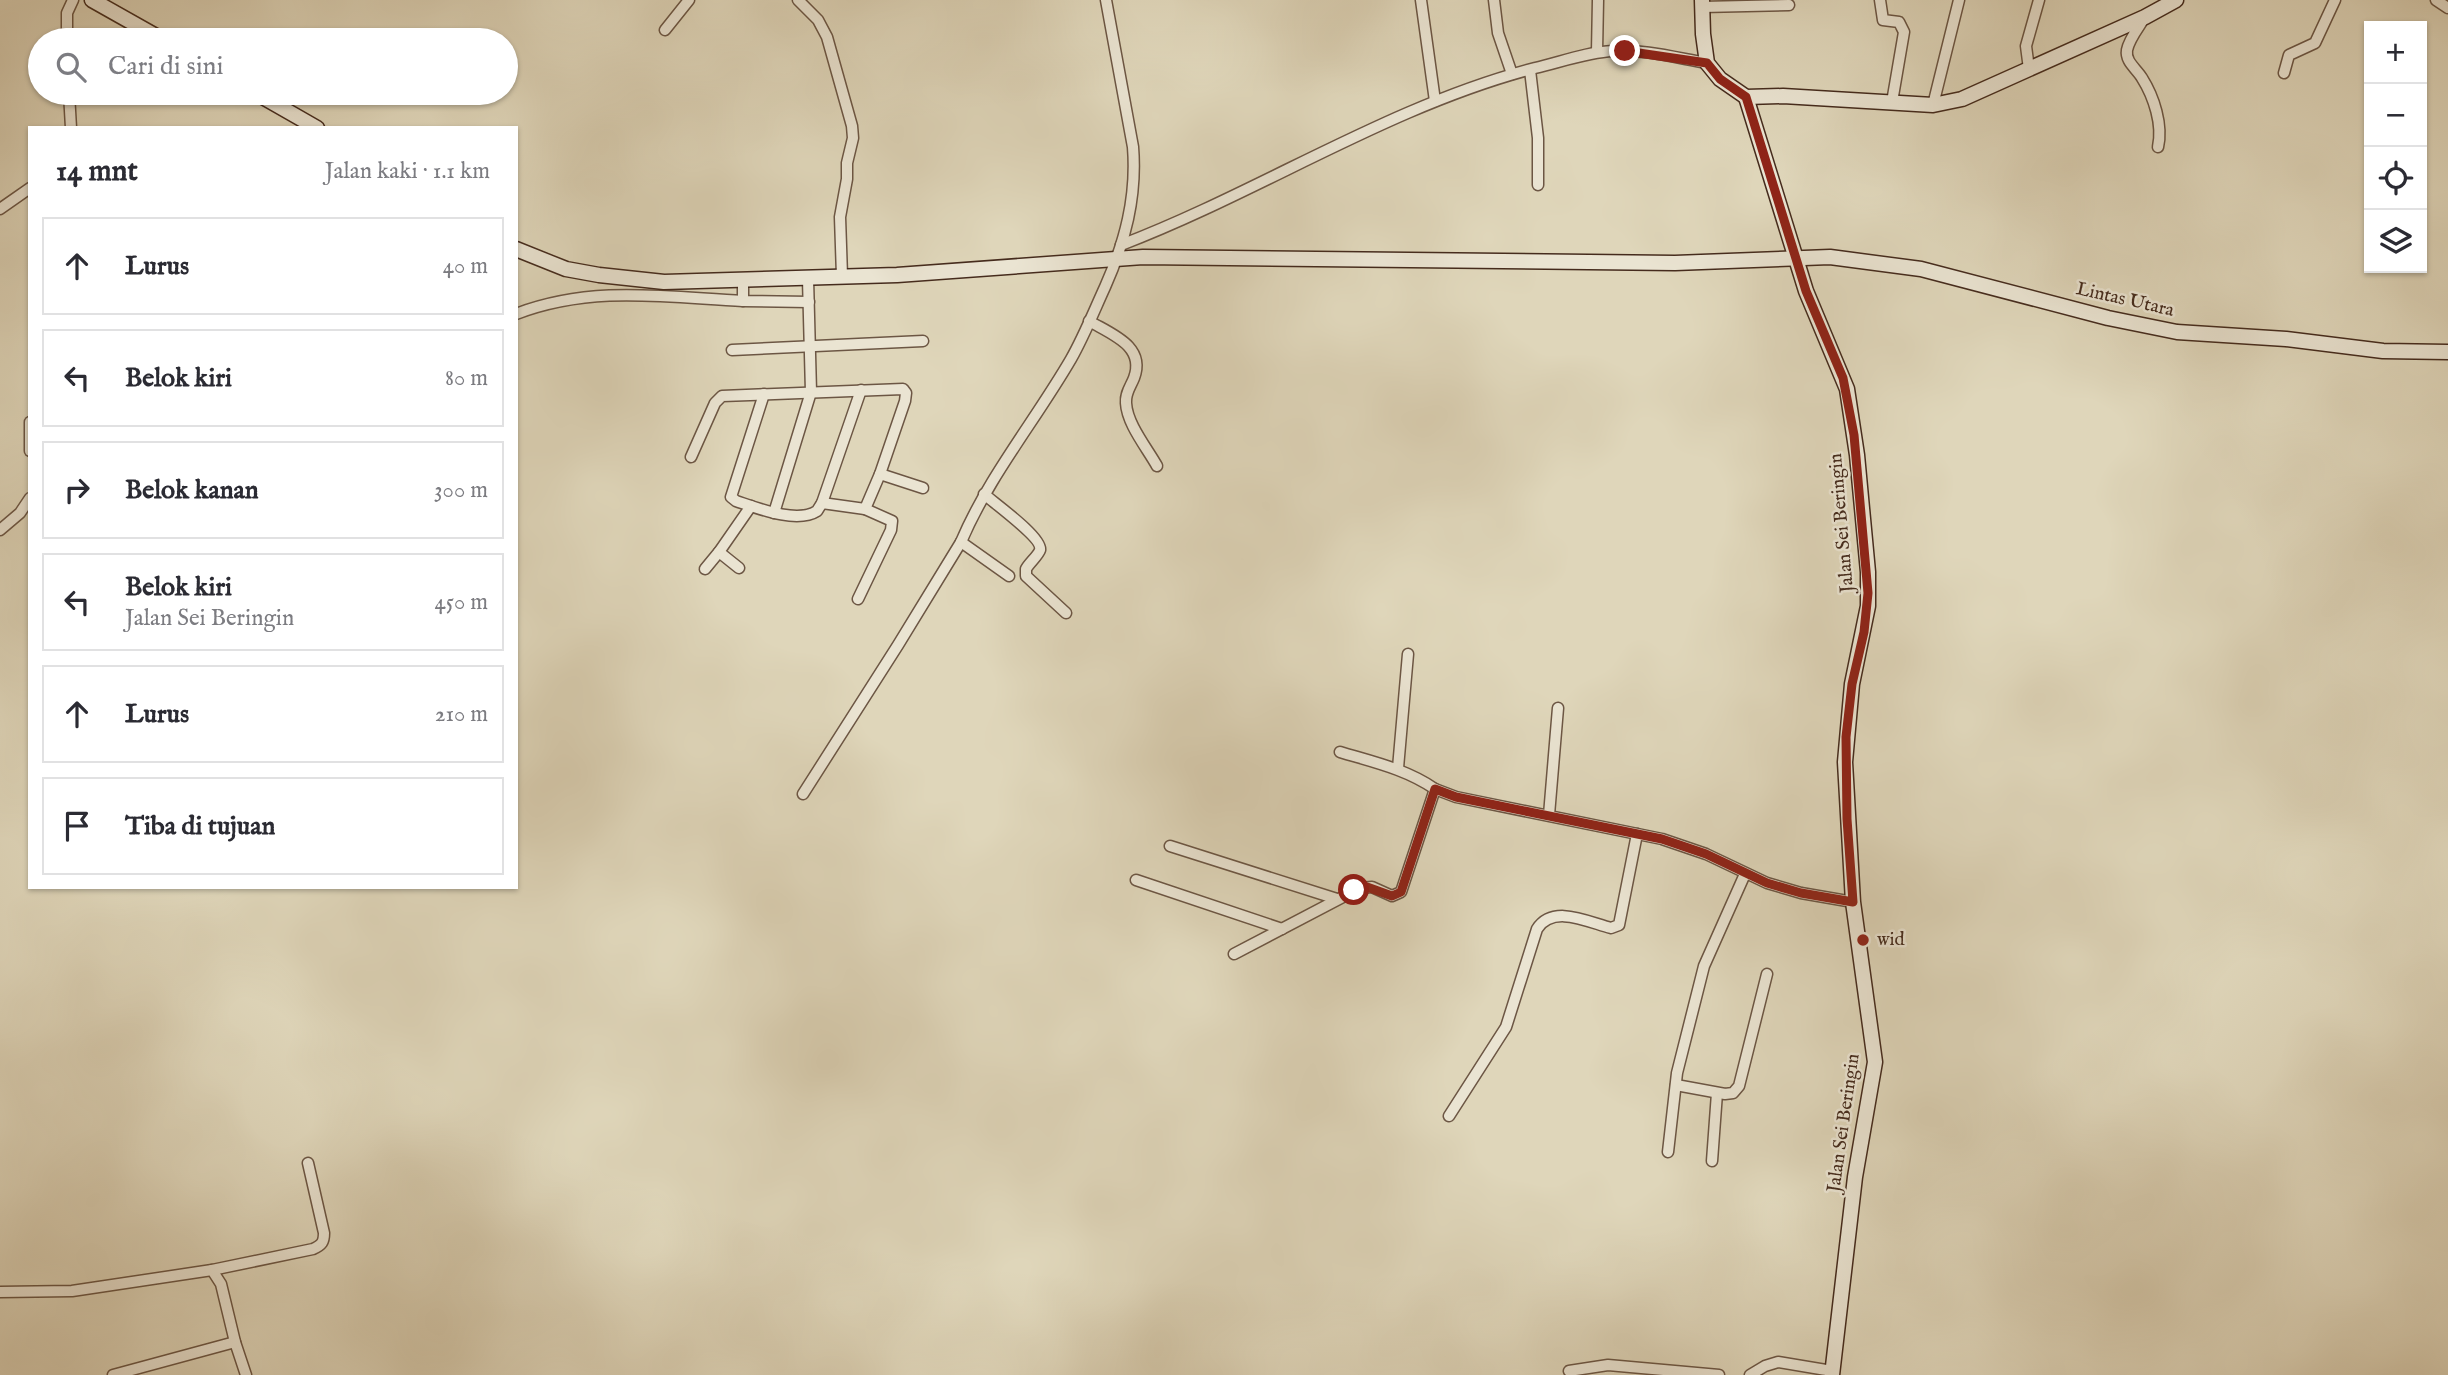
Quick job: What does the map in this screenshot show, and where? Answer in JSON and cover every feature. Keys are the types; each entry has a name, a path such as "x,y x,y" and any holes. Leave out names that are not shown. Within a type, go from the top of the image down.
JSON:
{"street":[{"path":"67,28 67,13 73,0"},
{"path":"92,0 142,28"},
{"path":"665,30 689,0"},
{"path":"798,0 818,20 827,37 852,126 853,138 840,217 842,276"},
{"path":"803,794 961,542 984,494 1071,359 1119,251 1133,195 1135,172 1106,0"},
{"path":"1421,0 1435,101"},
{"path":"1494,0 1497,33 1512,74"},
{"path":"1597,52 1598,0"},
{"path":"1880,0 1881,16 1884,20 1899,22 1904,32 1892,102"},
{"path":"1933,104 1959,0"},
{"path":"2029,69 2026,46 2039,0"},
{"path":"1789,5 1702,3 1707,63 1720,79 1746,97 1783,96 1933,104 1962,99 2145,17 2176,0"},
{"path":"2284,73 2289,55 2312,46 2317,41 2335,0"},
{"path":"2436,0 2448,8"},
{"path":"2145,17 2127,48 2126,55 2154,102 2160,133 2158,147"},
{"path":"1119,251 1366,131 1435,101 1512,74 1597,52 1636,51 1707,63"},
{"path":"1530,69 1540,161 1538,185"},
{"name":"Jalan Sei Beringin","path":"1746,97 1806,291 1847,389 1857,455 1868,572 1868,606 1852,684 1846,737 1847,819 1853,902 1875,1062 1855,1177 1832,1373"},
{"path":"70,105 71,126"},
{"path":"277,105 314,126"},
{"path":"0,209 28,189"},
{"name":"Lintas Utara","path":"518,249 554,265 598,275 664,282 808,279 974,271 1119,251 1675,263 1830,257 1921,269 2108,318 2176,332 2286,339 2383,351 2448,352"},
{"path":"774,513 811,392 808,279"},
{"path":"743,281 743,301"},
{"path":"518,313 552,302 596,295 809,302"},
{"path":"1090,321 1130,346 1135,354 1138,367 1126,394 1125,404 1157,466"},
{"path":"732,350 923,341"},
{"path":"691,457 718,398 722,396 903,389 906,393 880,474 865,509"},
{"path":"764,394 731,494 733,500 751,506 774,513 802,516 811,515 822,503 861,390"},
{"path":"880,474 923,488"},
{"path":"984,494 1039,543 1039,552 1026,569 1026,576 1066,613"},
{"path":"0,530 20,513 28,501"},
{"path":"822,503 865,509 888,518 893,525 858,599"},
{"path":"705,569 751,506"},
{"path":"961,542 1009,576"},
{"path":"719,552 739,568"},
{"path":"1398,768 1408,654"},
{"path":"1549,816 1558,708"},
{"path":"1340,752 1398,768 1435,789 1456,797 1686,846 1745,874 1792,891 1853,902"},
{"path":"1234,954 1364,887 1372,887 1392,896 1401,892 1435,789"},
{"path":"1449,1116 1506,1027 1542,922 1551,916 1562,916 1611,928 1619,925 1637,834"},
{"path":"1170,846 1337,899"},
{"path":"1668,1152 1682,1052 1704,965 1745,874"},
{"path":"1136,880 1282,929"},
{"path":"1676,1086 1717,1093 1733,1093 1739,1086 1767,974"},
{"path":"1712,1161 1717,1093"},
{"path":"0,1292 72,1291 212,1270 313,1249 324,1241 324,1233 307,1163"},
{"path":"212,1270 221,1284 246,1375"},
{"path":"113,1375 235,1342"},
{"path":"1750,1375 1765,1366 1778,1363 1832,1373"},
{"path":"1569,1370 1608,1365 1719,1375"}],"place":[{"name":"wid","path":"1863,940"}],"route":[{"path":"1354,890 1372,887 1392,896 1401,892 1435,789 1456,797 1662,839 1706,854 1767,883 1801,893 1853,902 1847,819 1846,737 1852,684 1868,606 1868,572 1857,455 1847,389 1806,291 1746,97 1720,79 1707,63 1625,51"}]}
